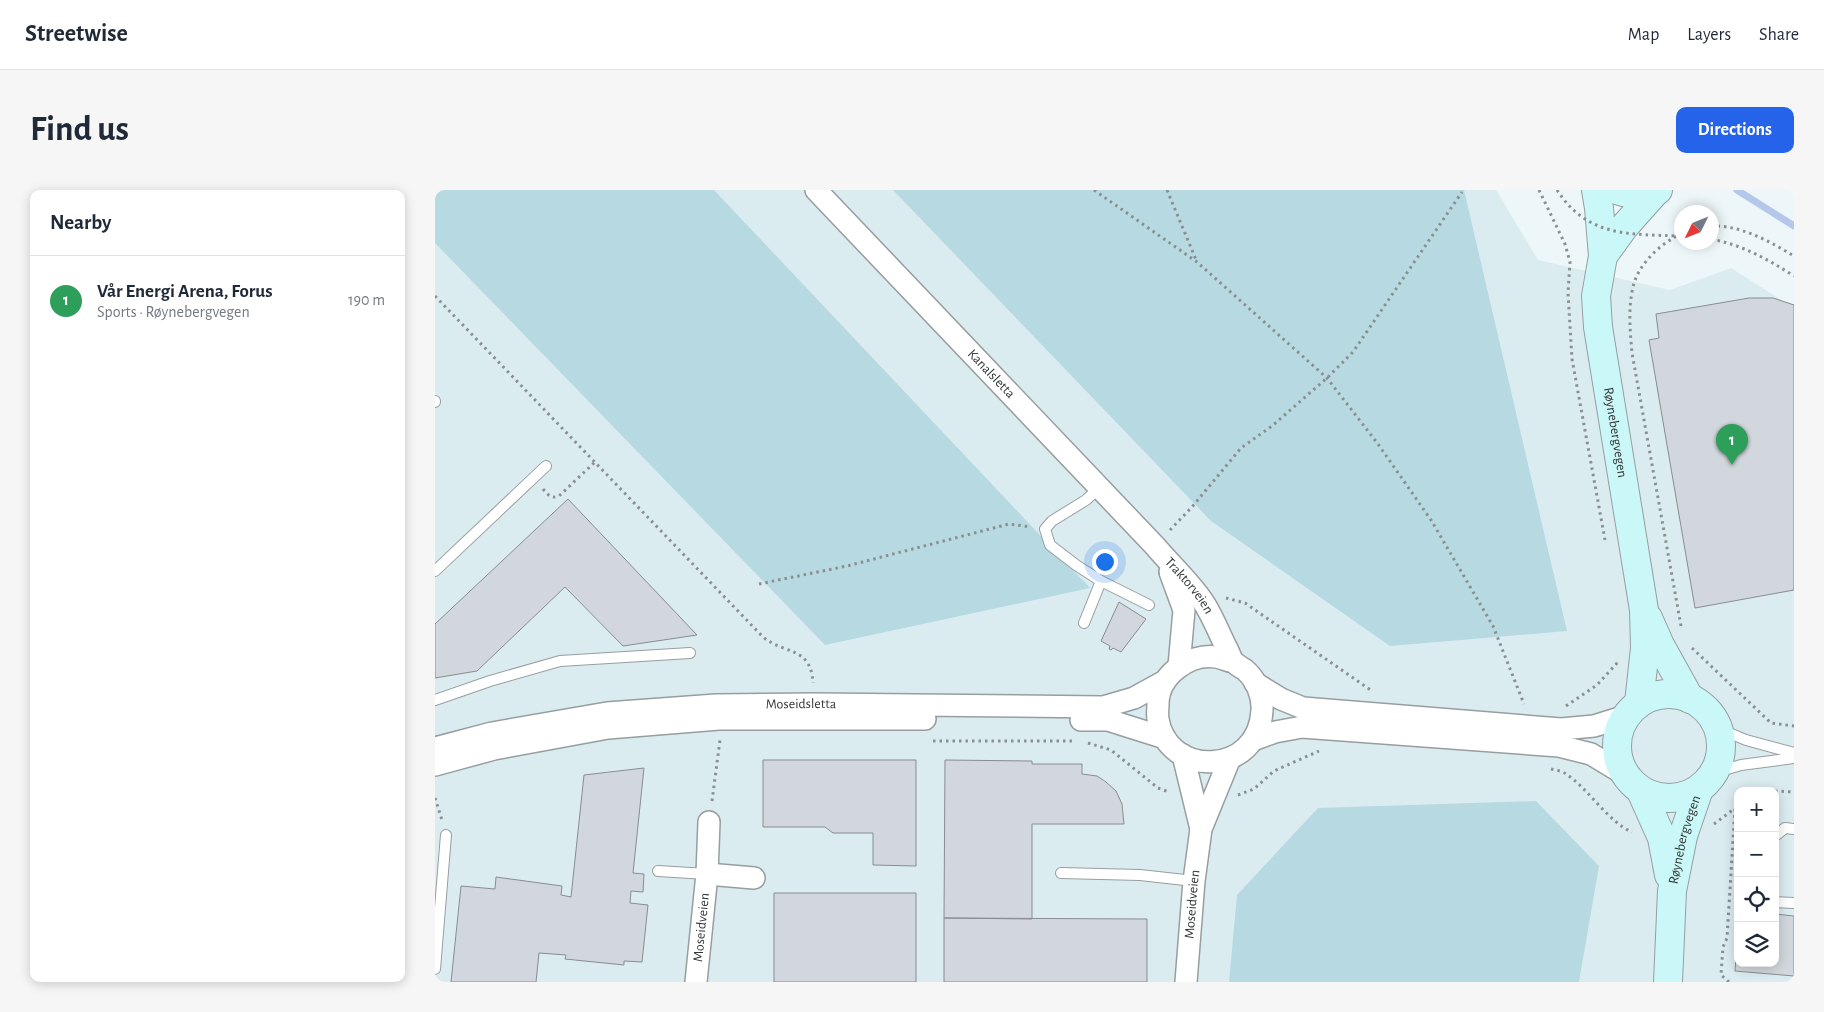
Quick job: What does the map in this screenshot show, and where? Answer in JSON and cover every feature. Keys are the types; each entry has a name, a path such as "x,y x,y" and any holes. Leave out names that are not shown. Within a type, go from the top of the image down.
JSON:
{"street":[{"name":"Kanalsletta","path":"816,190 1160,552"},
{"name":"Røynebergvegen","path":"1596,190 1603,256 1596,296 1598,327 1644,610 1645,648 1633,710"},
{"path":"1617,190 1626,194 1642,194 1657,190"},
{"name":"Røynebergvegen","path":"1603,256 1624,227 1657,190"},
{"name":"Traktorveien","path":"1160,552 1204,603 1234,662"},
{"name":"Traktorveien","path":"1160,552 1184,610 1172,674"},
{"name":"Røynebergvegen","path":"1644,610 1690,699"},
{"path":"1216,657 1234,662 1246,671 1255,683 1262,702 1261,722 1253,740 1243,751 1230,758 1215,762 1198,761 1183,755 1173,748 1165,738 1158,720 1158,700 1172,674 1196,658 1216,657"},
{"name":"Moseidsletta","path":"435,748 492,733 607,713 717,705 1103,706 1134,698 1172,674"},
{"path":"1255,683 1281,699 1303,708 1561,730 1594,726 1633,710"},
{"name":"Røynebergvegen","path":"1668,982 1672,891 1683,836 1706,781 1719,758 1721,743 1711,716 1702,706 1690,699 1664,694 1651,697 1633,710 1619,730 1617,744 1618,760 1662,838 1672,891"},
{"name":"Moseidsletta","path":"435,765 494,749 608,728 719,719 1108,720 1165,738"},
{"path":"1253,740 1275,732 1302,727 1559,746 1591,754 1632,782"},
{"path":"1183,755 1201,829"},
{"path":"1201,829 1230,758"},
{"name":"Røynebergvegen","path":"1632,782 1655,797 1671,799 1686,796 1706,781"},
{"name":"Moseidveien","path":"696,982 707,874 709,822"},
{"name":"Moseidveien","path":"1186,982 1194,881 1201,829"},
{"name":"Moseidveien","path":"707,874 754,878"}],"lane":[{"path":"435,571 546,466"},
{"path":"1099,488 1086,500 1052,521 1045,529 1050,546 1101,581 1149,605"},
{"path":"1084,623 1101,581"},
{"path":"435,700 560,661 691,653"},
{"path":"1717,728 1746,740 1794,754"},
{"path":"1706,781 1741,765 1794,758"},
{"path":"1779,833 1785,828 1794,829"},
{"path":"435,969 446,835"},
{"path":"658,871 707,874"},
{"path":"1061,873 1140,874 1194,881"},
{"path":"1779,902 1794,903"}],"path":[{"path":"1094,190 1197,262 1327,378 1378,444 1431,520 1493,626 1527,711"},
{"path":"1167,190 1197,262"},
{"path":"1539,190 1565,244 1570,262 1568,293 1572,359 1606,545"},
{"path":"1557,190 1575,212 1588,222 1599,227 1636,234 1674,235"},
{"path":"1160,552 1191,507 1241,448 1272,426 1327,378 1353,352 1462,192"},
{"path":"1719,226 1746,232 1772,243 1794,256"},
{"path":"1674,238 1655,252 1643,266 1633,286 1630,324 1632,353 1681,630"},
{"path":"1719,241 1740,246 1794,276"},
{"path":"435,296 763,636 771,643 792,650 804,658 810,665 813,689"},
{"path":"533,478 550,497 554,498 559,496 595,462"},
{"path":"759,584 847,566 1009,524 1045,529"},
{"path":"1219,598 1232,598 1245,603 1376,694"},
{"path":"1690,646 1771,724 1794,726"},
{"path":"1563,708 1597,685 1619,660"},
{"path":"709,822 720,739"},
{"path":"711,740 730,739"},
{"path":"932,740 1081,741 1111,750 1158,788 1177,795"},
{"path":"1232,797 1254,789 1274,771 1320,750"},
{"path":"1550,768 1566,774 1602,808 1627,829 1634,832"},
{"path":"1779,791 1794,792"},
{"path":"435,798 446,835"},
{"path":"1707,830 1734,809"},
{"path":"1729,982 1721,975 1723,948 1727,938 1734,832"}],"shaded area":[{"path":"435,190 1496,190 1538,260 1670,290 1731,268 1794,308 1794,982 435,982"},
{"path":"435,190 714,190 1090,588 825,645 435,243"},
{"path":"893,190 1464,190 1567,631 1390,646 1211,521"},
{"path":"1536,801 1599,866 1579,982 1229,982 1237,895 1318,808"}],"building":[{"path":"1749,298 1773,298 1794,305 1794,590 1695,608 1649,340 1659,338 1656,314"},
{"path":"568,499 697,635 623,646 565,587 477,671 435,678 435,624"},
{"path":"1119,602 1146,619 1121,652 1113,648 1109,649 1110,646 1101,641"},
{"path":"763,760 916,760 916,866 873,865 873,833 833,833 825,827 763,827"},
{"path":"945,760 1032,761 1032,764 1082,764 1082,774 1097,776 1116,791 1122,804 1124,824 1032,824 1032,919 944,918"},
{"path":"644,768 633,873 644,874 643,892 631,891 630,903 648,905 642,962 624,961 624,965 565,959 566,955 539,953 536,982 451,982 461,886 495,889 496,877 562,886 561,895 571,897 584,775"},
{"path":"774,893 916,893 916,982 774,982"},
{"path":"1779,914 1794,916 1794,976 1735,971 1735,967 1779,967"},
{"path":"944,918 1147,919 1147,982 944,982"}],"waterway":[{"path":"1737,190 1794,226"}],"place":[{"name":"Vår Energi Arena, Forus","path":"1732,465"}]}
